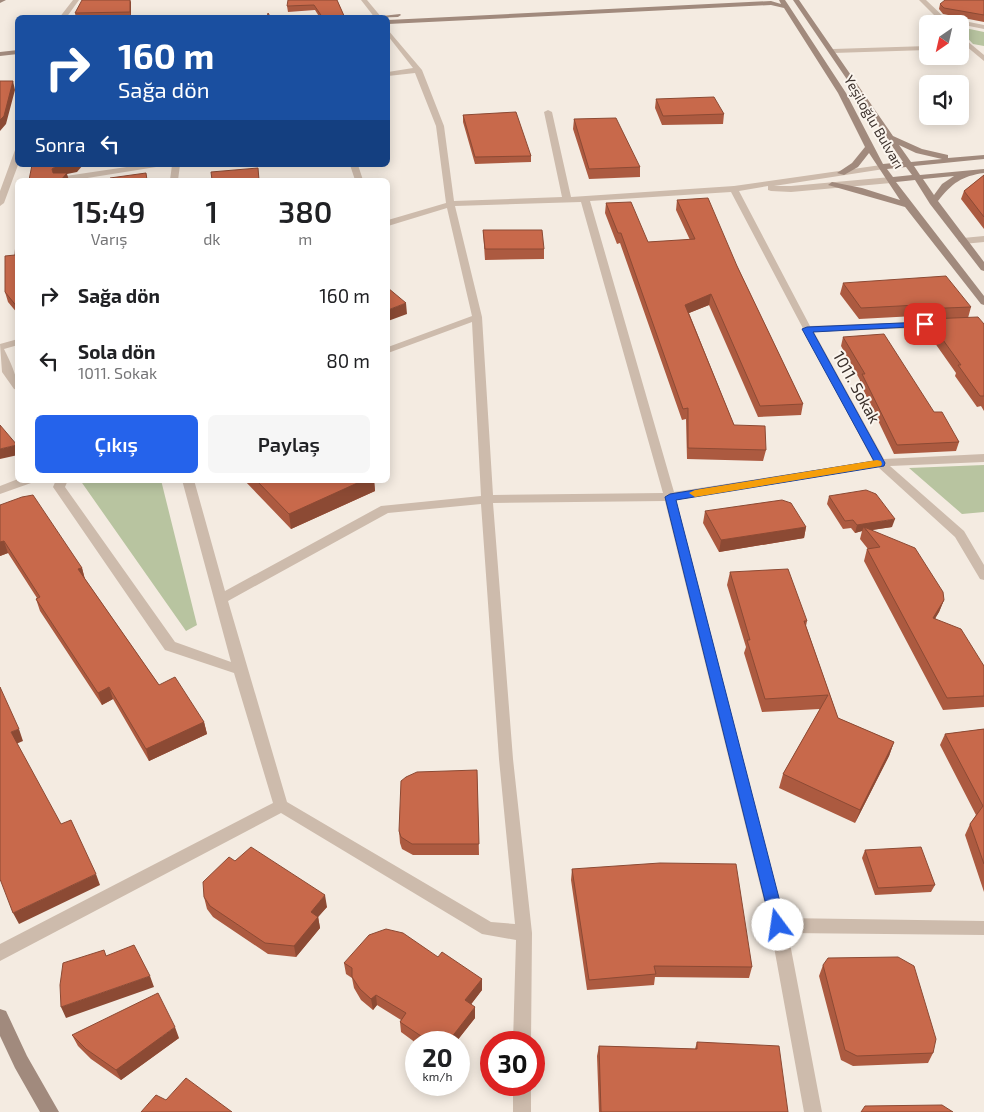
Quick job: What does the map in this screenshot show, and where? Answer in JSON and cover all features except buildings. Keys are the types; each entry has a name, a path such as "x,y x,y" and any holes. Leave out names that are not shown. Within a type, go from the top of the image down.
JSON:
{"main road":[{"path":"390,16 688,0"},
{"name":"Yeşiloğlu Bulvarı","path":"796,0 833,51 907,165 984,268"},
{"path":"390,22 785,3"},
{"name":"Yeşiloğlu Bulvarı","path":"785,3 842,94 881,167 908,205 984,302"},
{"path":"0,54 15,52"},
{"path":"0,61 15,59"},
{"path":"889,137 920,151 965,159"},
{"path":"841,172 855,165 869,147"},
{"path":"881,167 984,157"},
{"path":"891,180 984,171"},
{"path":"933,202 945,186 963,174"},
{"path":"832,185 859,190 908,205"},
{"path":"0,1016 21,1062 50,1112"}],"street":[{"path":"64,15 76,0"},
{"path":"364,0 377,15"},
{"path":"927,1 939,15"},
{"path":"969,25 984,27"},
{"path":"390,35 418,70 440,126 450,204 477,317 506,759 524,933 522,1031"},
{"path":"971,46 984,49"},
{"path":"971,46 984,59"},
{"path":"833,51 919,48"},
{"path":"390,74 418,70"},
{"path":"548,112 567,200"},
{"path":"0,203 3,188 15,159"},
{"path":"72,178 143,167"},
{"path":"747,188 781,181 881,167"},
{"path":"390,222 450,204 567,200 747,188 791,189 891,180"},
{"name":"1011. Sokak","path":"734,189 880,463 960,534 984,576"},
{"path":"585,199 670,497 778,925 813,1112"},
{"path":"963,241 984,239"},
{"path":"390,349 477,317"},
{"path":"807,329 954,323"},
{"path":"15,343 0,349 6,372 15,384"},
{"path":"220,599 385,509 488,499 670,497 880,463 984,458"},
{"path":"0,490 19,483"},
{"path":"61,483 59,487 170,646 240,670"},
{"path":"189,483 240,670 281,806 488,930 524,933"},
{"path":"0,953 281,806"},
{"path":"778,925 984,928"},
{"path":"522,1096 522,1112"}],"green space":[{"path":"969,29 984,32 984,46 973,44 969,40"},
{"path":"984,465 984,512 962,514 909,468"},
{"path":"82,483 162,483 197,625 186,631"}],"slow traffic":[{"path":"695,493 877,464"}],"route":[{"path":"778,925 670,497 880,463 807,329 925,324"}]}
